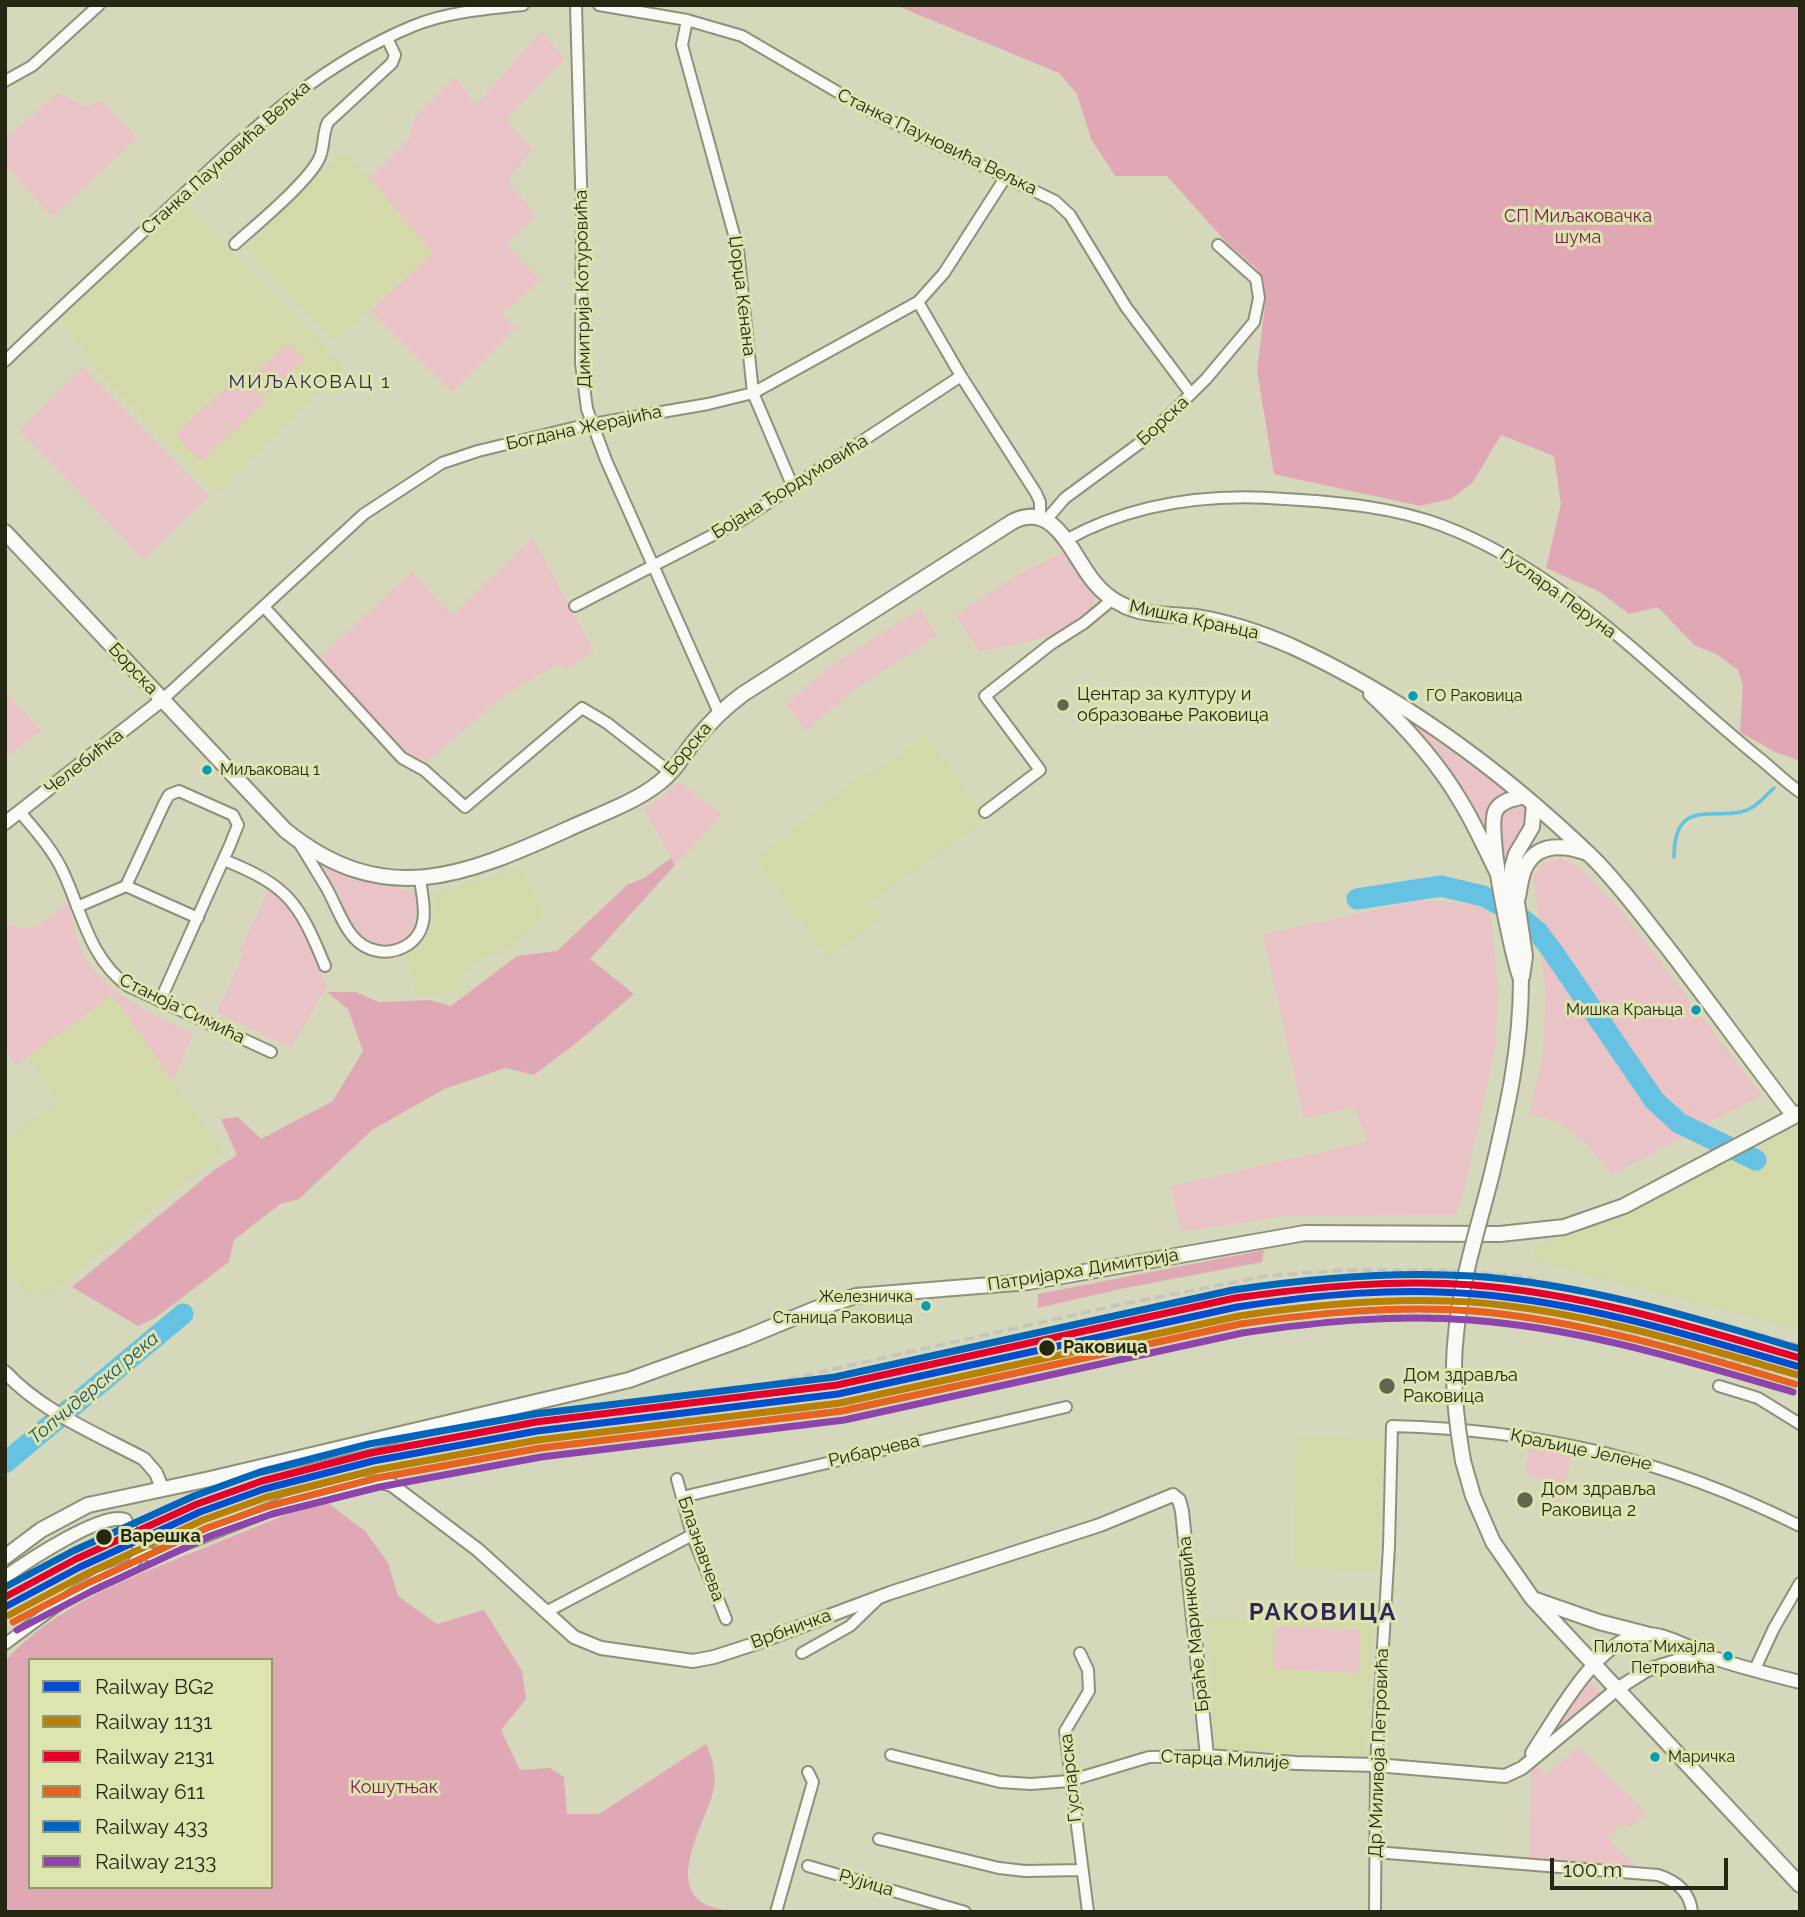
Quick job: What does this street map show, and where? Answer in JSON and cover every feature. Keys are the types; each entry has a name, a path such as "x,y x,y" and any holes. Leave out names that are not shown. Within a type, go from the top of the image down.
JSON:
{"main road":[{"name":"Борска","path":"5,533 271,817 296,839 322,856 358,871 384,877 420,879 456,872 509,855 646,792 671,773 719,713 755,686 1012,522 1026,516 1043,518"},
{"name":"Мишка Крањца","path":"1043,518 1066,540 1093,581 1113,599 1134,610 1200,618 1259,633 1307,654 1352,677 1435,727 1529,800 1588,854 1634,905 1797,1114"},
{"path":"1352,677 1391,713 1431,759 1463,805 1498,874"},
{"path":"1521,979 1513,956 1498,874 1493,816 1502,803 1529,800 1532,827 1516,854 1512,868 1512,884 1525,956 1521,979 1517,1062 1468,1267 1455,1335 1454,1394 1463,1461 1473,1496 1493,1542 1512,1573 1532,1598 1800,1885"},
{"path":"1517,902 1524,870 1535,855 1561,846 1588,854"},
{"name":"Патријарха Димитрија","path":"5,1557 41,1531 88,1504 629,1380 856,1296 1038,1281 1305,1233 1500,1234 1549,1230 1578,1224 1624,1206 1797,1114"},
{"path":"1532,1598 1599,1622 1646,1634"}],"street":[{"path":"5,81 32,66 99,5"},
{"name":"Станка Пауновића Вељка","path":"5,361 287,100 326,71 363,49 426,21 453,14 523,5"},
{"name":"Димитрија Котуровића","path":"576,5 582,218 582,363 585,401 592,424 719,713"},
{"name":"Станка Пауновића Вељка","path":"599,5 687,20 742,36 870,111 1049,197 1070,215 1126,307 1192,394"},
{"name":"Џорџа Кенана","path":"687,20 682,46 738,249 753,393 793,487"},
{"path":"235,244 308,175 321,157 327,122 392,63 395,55 387,38"},
{"name":"Богдана Жерајића","path":"162,701 365,514 442,463 478,451 592,424 708,404 753,393 918,302 944,273 1005,178"},
{"name":"Борска","path":"1043,518 1065,498 1132,450 1192,394 1251,327 1258,307 1256,279 1218,245"},
{"name":"Мишка Крањца","path":"918,302 961,376 1036,492 1043,518"},
{"name":"Бојана Ђордумовића","path":"576,606 720,534 961,376"},
{"name":"Гуслара Перуна","path":"1066,540 1097,525 1131,514 1175,502 1212,497 1298,500 1376,509 1439,524 1504,554 1589,613 1800,792"},
{"name":"Мишка Крањца","path":"985,812 1040,770 985,696 1113,599"},
{"path":"265,608 402,758 425,770 465,807 582,708 607,723 671,773"},
{"name":"Челебићка","path":"5,823 162,701"},
{"path":"77,907 126,886 169,796 179,791 236,819 238,825 224,860 160,1001"},
{"name":"Станоја Симића","path":"20,812 58,862 96,950 113,974 128,986 271,1052"},
{"path":"296,839 328,890 352,937 366,948 389,952 405,947 416,938 422,929 425,909 420,879"},
{"path":"224,860 262,876 284,892 305,920 325,966"},
{"path":"126,886 198,918"},
{"path":"5,1372 27,1394 71,1421 144,1459 156,1473 162,1489"},
{"path":"1719,1387 1758,1398 1800,1424"},
{"name":"Рибарчева","path":"682,1497 1066,1407"},
{"name":"Краљице Јелене","path":"1392,1426 1486,1431 1542,1438 1609,1452 1703,1483 1800,1526"},
{"name":"Др Миливоја Петровића","path":"1375,1912 1376,1765 1389,1546 1392,1426"},
{"name":"Блазнавчева","path":"677,1479 692,1535 726,1619"},
{"name":"Врбничка","path":"140,1548 153,1556 286,1503 350,1486 374,1482 392,1485 478,1550 574,1637 592,1645 652,1657 693,1661 751,1645 880,1597 1100,1525 1173,1495"},
{"name":"Браће Маринковића","path":"1173,1495 1179,1500 1182,1511 1207,1756"},
{"path":"5,1577 51,1548 95,1524 114,1517 127,1522 140,1548 132,1565 78,1590 5,1644"},
{"path":"546,1612 692,1535"},
{"path":"1755,1670 1774,1628 1800,1583"},
{"path":"802,1653 850,1626 880,1597"},
{"path":"1522,1768 1593,1665 1617,1644 1646,1634 1667,1639 1717,1659 1800,1682"},
{"name":"Гусларска","path":"1080,1653 1087,1667 1090,1685 1087,1697 1069,1720 1065,1731 1069,1782 1088,1912"},
{"path":"1617,1689 1647,1670 1670,1662 1695,1658 1717,1659"},
{"name":"Старца Милије","path":"891,1755 1000,1782 1031,1784 1069,1782 1149,1757 1207,1756 1296,1763 1376,1765 1502,1776 1522,1768 1617,1689"},
{"path":"776,1912 811,1777"},
{"path":"879,1839 999,1868 1024,1871 1082,1870"},
{"path":"1375,1852 1650,1874 1665,1877 1678,1884 1690,1899 1692,1912"},
{"name":"Рујица","path":"808,1866 965,1912"}],"shaded area":[{"path":"542,31 564,59 506,120 532,149 508,181 536,215 506,244 541,280 502,314 516,328 452,392 370,311 433,253 369,178 410,137 414,117 455,77 476,105"},
{"path":"58,93 85,107 102,101 137,138 52,217 5,165 5,138"},
{"path":"345,151 433,253 334,341 245,248"},
{"path":"182,201 344,366 216,493 100,373 56,313"},
{"path":"288,343 304,360 265,395 250,378"},
{"path":"83,367 209,496 144,560 19,430"},
{"path":"241,374 266,401 200,462 175,434"},
{"path":"533,538 594,652 566,669 558,664 504,695 432,758 423,762 412,758 319,658 412,572 452,615"},
{"path":"1063,552 1093,595 1091,608 1082,619 1049,635 979,651 955,615 1013,578"},
{"path":"920,609 937,636 852,691 806,731 786,704 832,665"},
{"path":"5,691 41,731 5,758"},
{"path":"1416,726 1507,792 1489,808 1484,830 1413,728"},
{"path":"927,735 987,819 870,902 881,918 828,958 755,859 867,771 871,776"},
{"path":"679,782 722,815 675,865 644,809 663,797"},
{"path":"1519,803 1526,808 1527,824 1503,870 1497,825 1500,812"},
{"path":"1559,858 1578,865 1618,906 1762,1096 1698,1128 1682,1119 1656,1096 1540,927 1534,877 1541,864"},
{"path":"521,867 544,911 536,924 501,954 489,953 460,977 458,991 416,996 406,953 422,944 432,930 435,892 484,880"},
{"path":"323,868 368,882 414,890 416,917 412,930 403,940 389,945 374,944 362,937 352,926 338,892"},
{"path":"269,889 300,924 327,986 291,1048 217,1012 244,953 240,951"},
{"path":"1421,900 1472,904 1491,913 1498,993 1495,1048 1464,1190 1456,1215 1284,1216 1181,1232 1171,1186 1367,1142 1355,1107 1304,1118 1263,934"},
{"path":"70,902 74,929 82,952 95,971 128,1000 193,1034 173,1081 112,995 16,1065 5,1050 5,925 33,929"},
{"path":"1539,939 1642,1089 1686,1135 1612,1175 1584,1141 1557,1121 1529,1115 1543,1055 1546,995"},
{"path":"112,995 223,1151 50,1294 34,1295 24,1290 5,1263 5,1140 58,1103 27,1056"},
{"path":"1800,1124 1800,1329 1535,1260 1534,1248 1624,1216"},
{"path":"1297,1437 1384,1440 1377,1571 1293,1567"},
{"path":"1533,1440 1573,1450 1560,1502 1542,1497 1545,1481 1536,1479 1527,1471"},
{"path":"1207,1618 1374,1623 1365,1757 1216,1750"},
{"path":"1276,1626 1360,1630 1358,1673 1274,1669"},
{"path":"1591,1683 1598,1686 1600,1697 1550,1740 1548,1737 1585,1685"},
{"path":"1578,1747 1647,1813 1630,1828 1624,1823 1607,1838 1636,1866 1530,1860 1531,1772 1537,1766 1546,1775"}],"green space":[{"name":"СП Миљаковачка шума","path":"895,5 1800,5 1800,761 1775,752 1740,732 1743,685 1738,670 1718,655 1694,645 1658,607 1629,614 1600,592 1546,568 1561,504 1554,456 1501,435 1473,482 1451,499 1420,506 1274,474 1257,370 1266,297 1263,277 1256,268 1227,243 1167,176 1115,176 1091,139 1077,94 1059,73"},
{"path":"671,858 675,865 590,959 634,994 534,1075 505,1068 444,1089 372,1130 299,1199 280,1204 234,1240 229,1262 155,1318 138,1326 72,1287 213,1171 237,1155 221,1119 238,1117 261,1139 333,1101 363,1051 348,1009 327,992 355,992 379,1002 430,1000 451,1006 517,956 557,951 627,885 644,878"},
{"path":"1264,1250 1262,1262 1120,1289 1038,1308 1038,1294"},
{"name":"Кошутњак","path":"324,1500 366,1532 388,1563 398,1596 437,1624 484,1610 522,1671 526,1699 501,1730 520,1770 550,1768 564,1777 567,1814 599,1814 706,1744 711,1755 715,1779 693,1848 688,1877 692,1890 700,1901 731,1912 5,1912 5,1661 25,1642 69,1609 143,1573"}],"waterway":[{"path":"1674,857 1676,837 1682,824 1691,817 1741,812 1756,805 1774,788"},
{"name":"Топчидерска река","path":"1357,899 1441,886 1483,896 1514,912 1538,932 1553,952 1654,1100 1679,1123 1756,1160"},
{"name":"Топчидерска река","path":"5,1463 183,1314"}],"railway":[{"path":"627,1412 758,1386 1123,1304 1266,1276 1342,1270 1445,1270 1519,1276 1640,1302 1800,1345"},
{"path":"621,1422 822,1411 980,1383 1248,1324 1327,1314 1461,1312 1524,1318 1615,1331 1800,1378"}],"rail line":[{"name":"433","path":"5,1587 73,1551 194,1496 260,1472 369,1444 535,1414 835,1377 1233,1290 1263,1286 1322,1279 1412,1274 1514,1280 1597,1294 1800,1349"},
{"name":"2131","path":"5,1597 76,1559 197,1504 262,1481 371,1453 536,1422 837,1385 1235,1298 1265,1294 1324,1287 1414,1283 1515,1289 1638,1313 1800,1358"},
{"name":"BG2","path":"5,1607 80,1567 200,1512 264,1489 373,1461 537,1431 838,1394 1237,1307 1326,1296 1415,1291 1516,1298 1639,1322 1800,1367"},
{"name":"1131","path":"9,1615 84,1575 203,1520 267,1497 375,1470 538,1440 840,1403 1239,1316 1268,1312 1326,1305 1413,1300 1513,1306 1636,1330 1798,1375"},
{"name":"611","path":"13,1622 88,1583 207,1528 269,1506 377,1478 540,1448 842,1411 1240,1324 1269,1320 1357,1311 1474,1311 1596,1330 1795,1384"},
{"name":"2133","path":"17,1630 92,1591 210,1536 272,1514 379,1487 541,1457 844,1420 1270,1329 1327,1322 1413,1318 1511,1324 1633,1347 1793,1392"}],"place":[{"name":"ГО Раковица","path":"1413,696"},
{"name":"Центар за културу и образовање Раковица","path":"1063,705"},
{"name":"Миљаковац 1","path":"207,770"},
{"name":"Мишка Крањца","path":"1696,1010"},
{"name":"Железничка Станица Раковица","path":"926,1306"},
{"name":"Раковица","path":"1047,1348"},
{"name":"Дом здравља Раковица","path":"1387,1386"},
{"name":"Дом здравља Раковица 2","path":"1525,1500"},
{"name":"Варешка","path":"104,1537"},
{"name":"Пилота Михајла Петровића","path":"1728,1656"},
{"name":"Маричка","path":"1655,1757"}],"district":[{"name":"МИЉАКОВАЦ 1","path":"310,382"},
{"name":"РАКОВИЦА","path":"1323,1613"}]}
